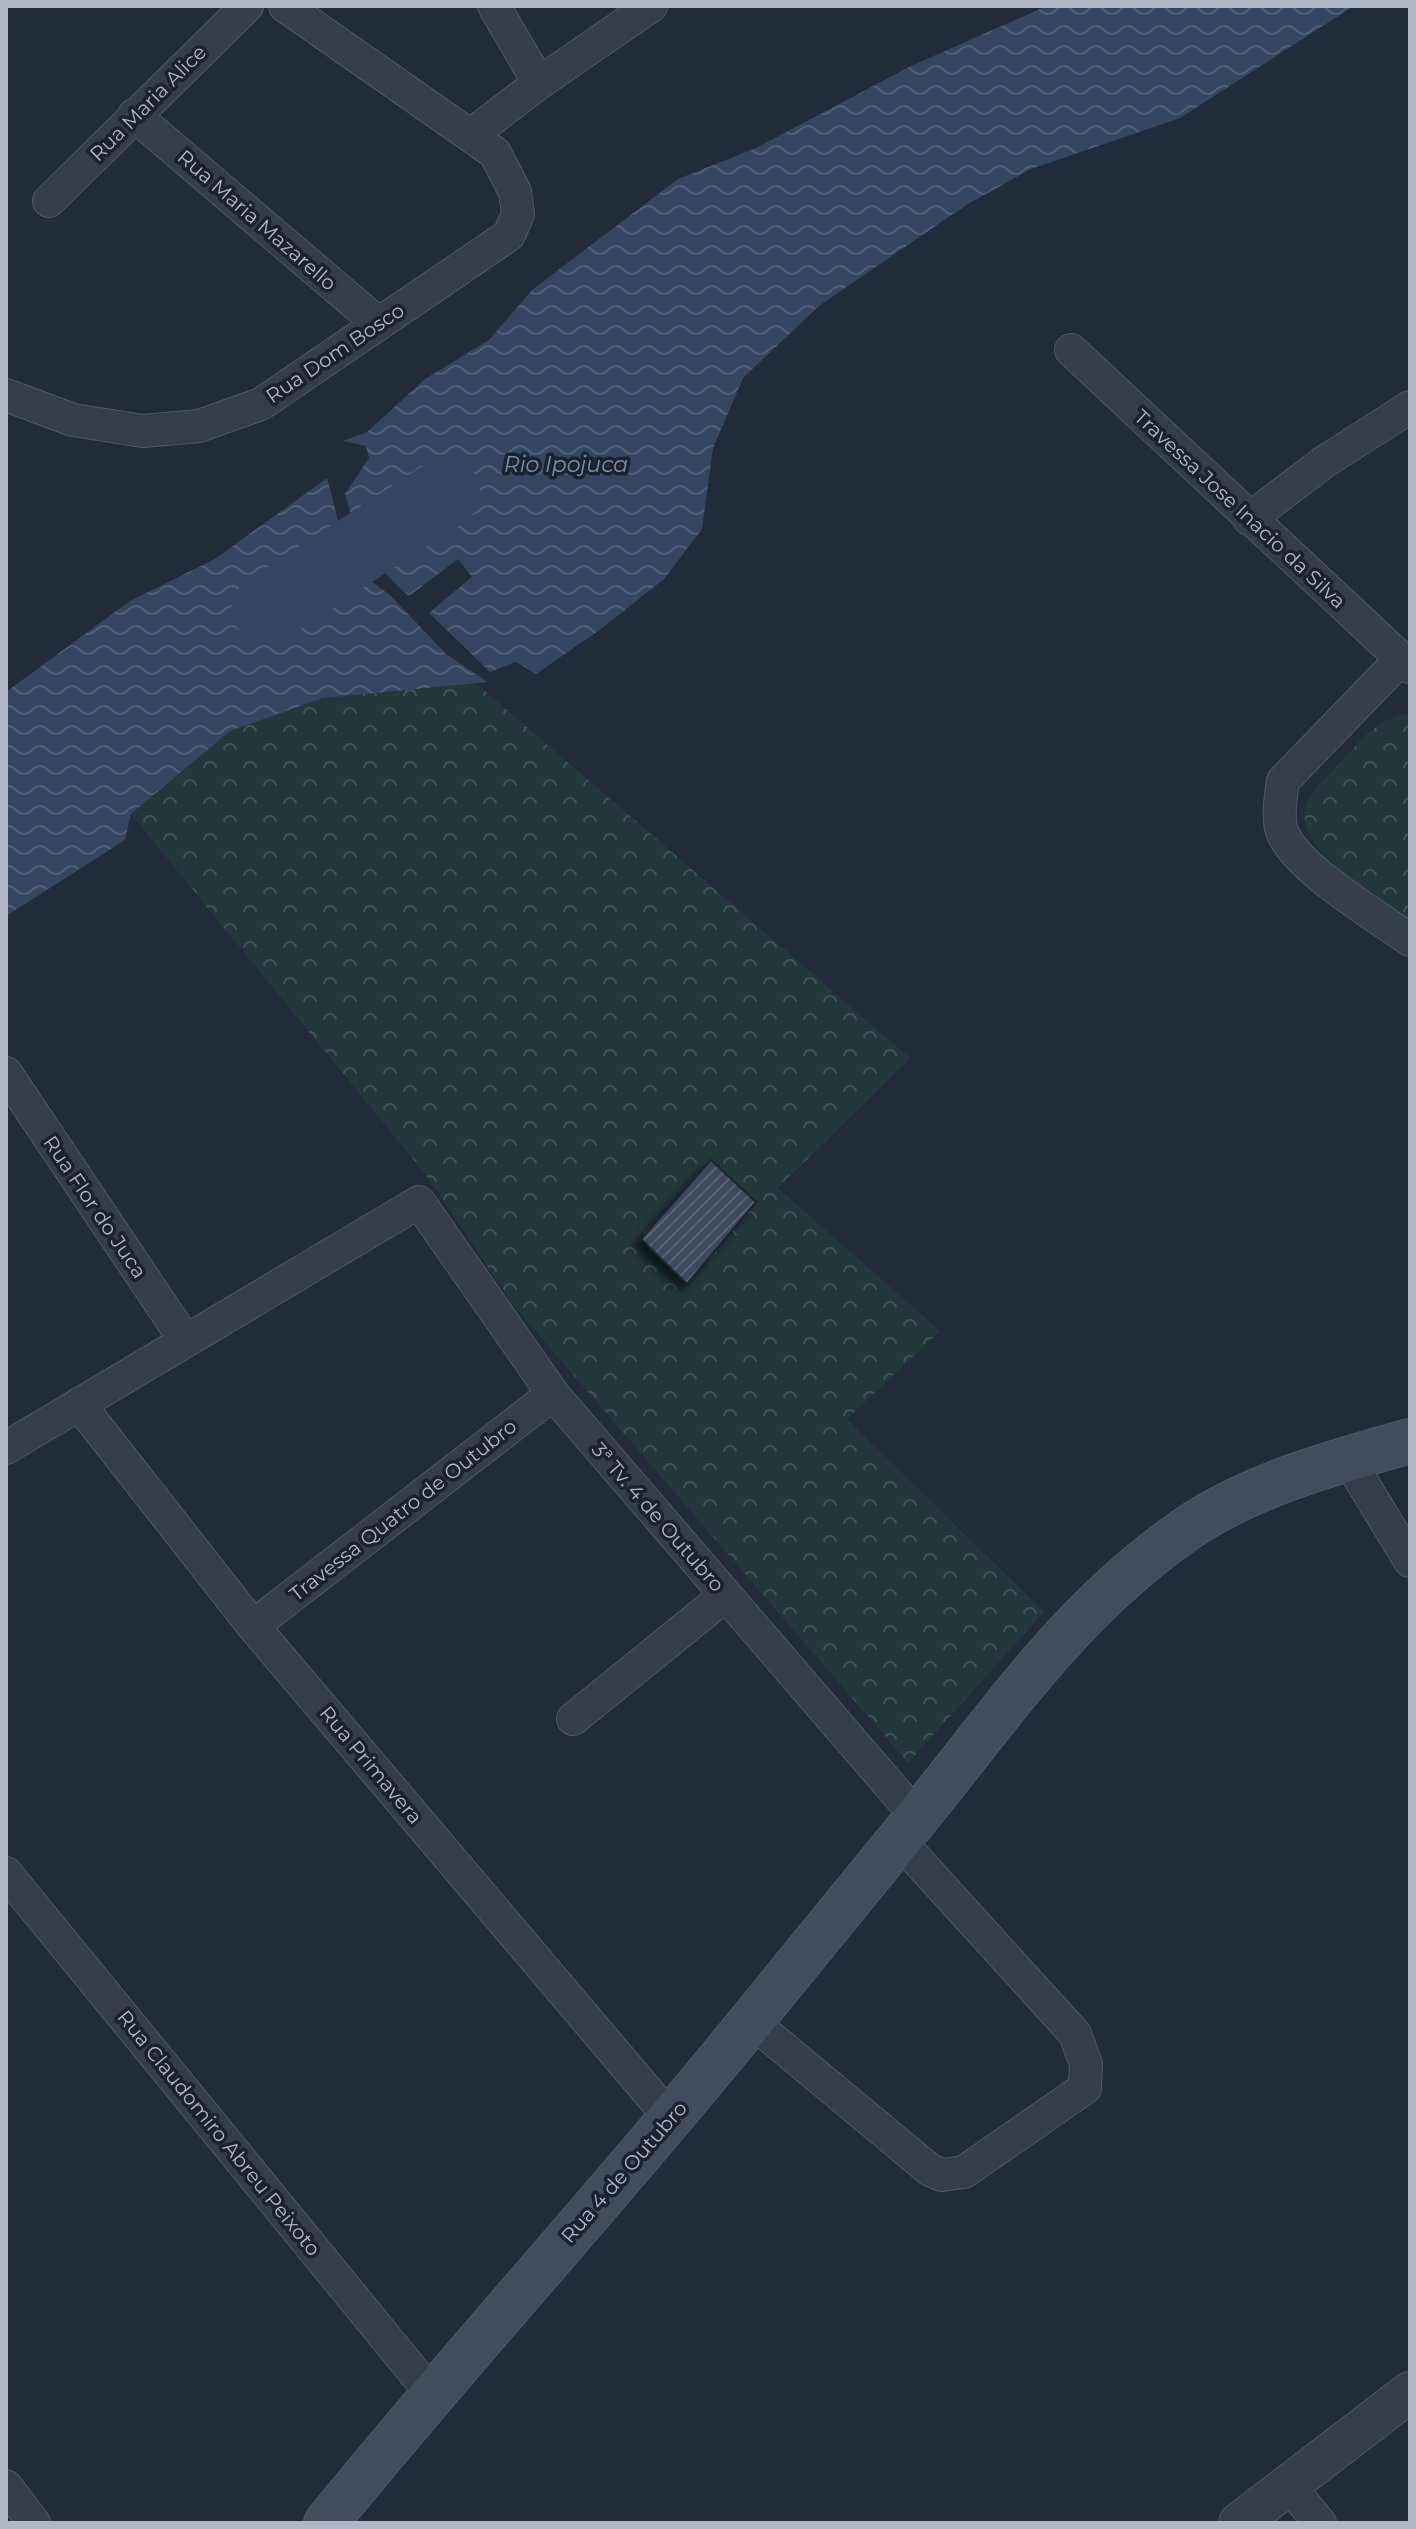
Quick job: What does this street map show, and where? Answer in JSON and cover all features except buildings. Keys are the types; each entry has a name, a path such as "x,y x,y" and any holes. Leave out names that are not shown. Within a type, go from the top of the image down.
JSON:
{"main road":[{"name":"Rua 4 de Outubro","path":"326,2523 431,2393 671,2119 1050,1649 1102,1598 1188,1529 1231,1504 1348,1459 1410,1441"}],"street":[{"name":"Rua Maria Alice","path":"49,201 247,6"},
{"path":"285,6 471,135 539,83 651,6"},
{"path":"494,6 539,83"},
{"name":"Rua Maria Mazarello","path":"134,115 379,324"},
{"name":"Rua Dom Bosco","path":"6,395 73,420 143,431 199,426 261,404 509,235 518,214 515,192 495,153 471,135"},
{"name":"Travessa Jose Inacio da Silva","path":"1071,350 1406,663"},
{"path":"1249,519 1324,462 1410,407"},
{"path":"1406,663 1283,781 1281,830 1297,858 1410,940"},
{"name":"Rua Flor do Juca","path":"6,1073 185,1340"},
{"name":"3ª Tv. 4 de Outubro","path":"185,1340 419,1202 553,1394 726,1595 907,1828 1075,2034 1086,2064 1085,2088 964,2172 942,2175 930,2170 751,2021"},
{"path":"6,1448 185,1340"},
{"name":"Travessa Quatro de Outubro","path":"253,1626 553,1394"},
{"name":"Rua Primavera","path":"79,1404 253,1626 671,2119"},
{"path":"1348,1459 1410,1561"},
{"path":"573,1719 726,1595"},
{"name":"Rua Claudomiro Abreu Peixoto","path":"6,1873 431,2393"},
{"path":"1239,2523 1410,2392"},
{"path":"1288,2485 1320,2523"},
{"path":"6,2486 34,2523"}],"green space":[{"path":"476,683 910,1058 778,1188 940,1331 847,1419 1044,1612 908,1763 514,1306 426,1175 131,814 230,731 323,698"},
{"path":"1410,714 1410,921 1327,857 1306,825 1305,810 1315,790 1364,737 1388,720"}],"water":[{"name":"Rio Ipojuca","path":"1047,6 1354,6 1180,118 1031,169 966,205 819,306 743,378 713,448 702,529 664,579 601,629 536,674 516,662 490,672 429,613 472,577 458,559 409,596 387,575 361,537 345,494 369,458 366,446 343,441 367,432 425,379 489,340 532,290 678,179 756,148 911,66"},
{"path":"327,478 347,556 354,569 390,595 446,654 488,682 323,698 230,731 131,814 125,840 6,916 6,692 130,601 215,559"}],"waterway":[{"name":"Rio Ipojuca","path":"267,609 445,493"}]}
